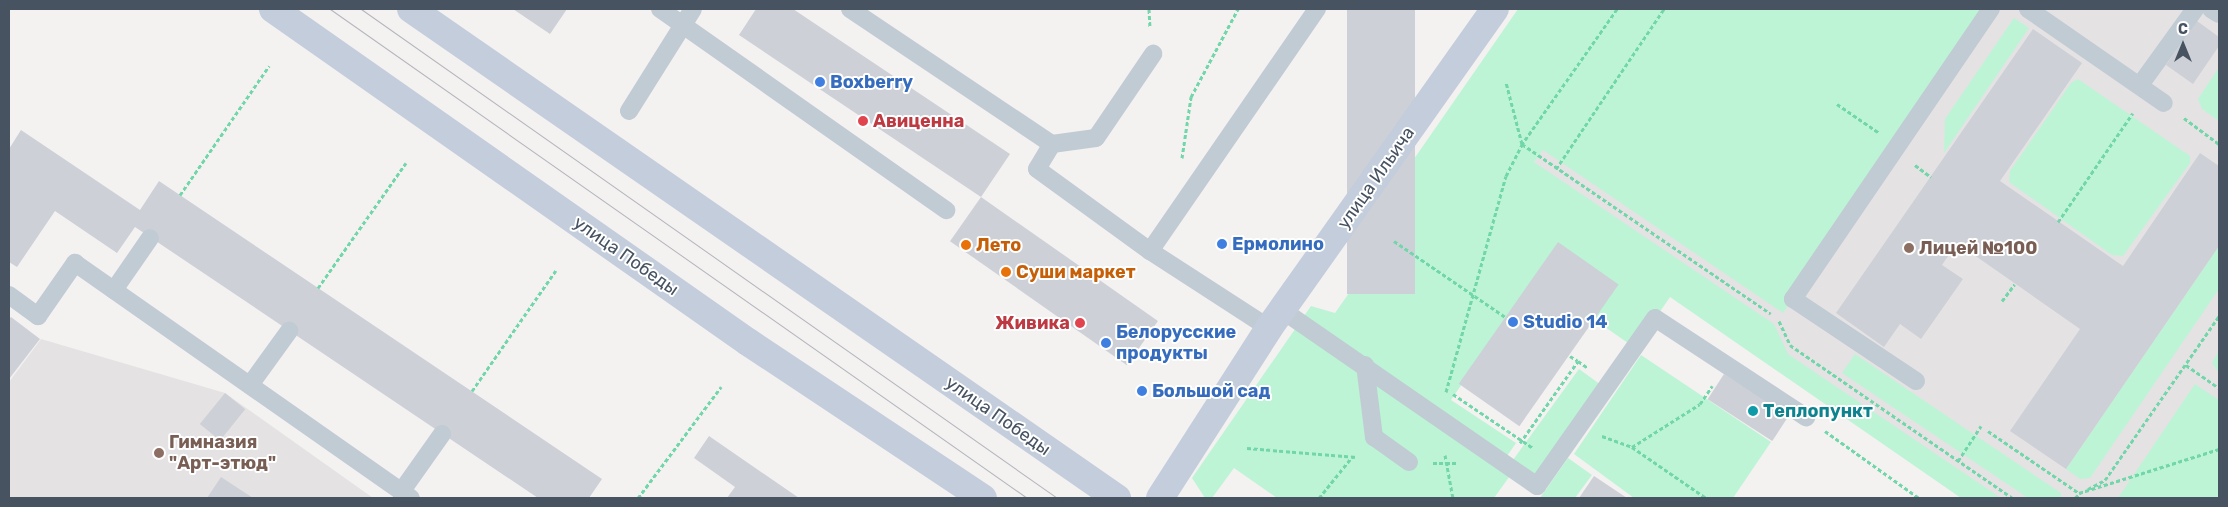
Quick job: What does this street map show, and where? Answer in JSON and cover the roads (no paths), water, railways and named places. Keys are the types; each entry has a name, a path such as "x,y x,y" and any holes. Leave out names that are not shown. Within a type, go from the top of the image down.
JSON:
{"main road":[{"name":"улица Победы","path":"273,9 748,342 983,498"},
{"name":"улица Победы","path":"411,9 1117,498"},
{"name":"улица Ильича","path":"1160,498 1276,319 1495,9"}],"lane":[{"path":"660,9 946,210"},
{"path":"629,111 693,9"},
{"path":"850,9 1052,144 1096,138 1152,54"},
{"path":"1150,251 1317,9"},
{"path":"1916,380 1792,299 1991,9"},
{"path":"2028,9 2164,103"},
{"path":"2144,88 2195,9"},
{"path":"2211,9 2219,14"},
{"path":"1052,144 1037,169 1150,251 1365,365 1506,464 1532,492 1655,318 1725,366 1806,417"},
{"path":"114,290 150,238"},
{"path":"9,295 38,316 75,263 406,495 442,434"},
{"path":"250,385 289,331"},
{"path":"1365,365 1374,437 1409,462"}],"tram line":[{"path":"330,9 1027,498"},
{"path":"361,9 1057,498"}],"place":[{"name":"Boxberry","path":"820,82"},
{"name":"Авиценна","path":"863,121"},
{"name":"Ермолино","path":"1222,244"},
{"name":"Лето","path":"966,245"},
{"name":"Лицей №100","path":"1909,248"},
{"name":"Суши маркет","path":"1006,272"},
{"name":"Studio 14","path":"1513,322"},
{"name":"Живика","path":"1080,323"},
{"name":"Белорусские продукты","path":"1106,343"},
{"name":"Большой сад","path":"1142,391"},
{"name":"Теплопункт","path":"1753,411"},
{"name":"Гимназия \"Арт-этюд\"","path":"159,453"}]}
